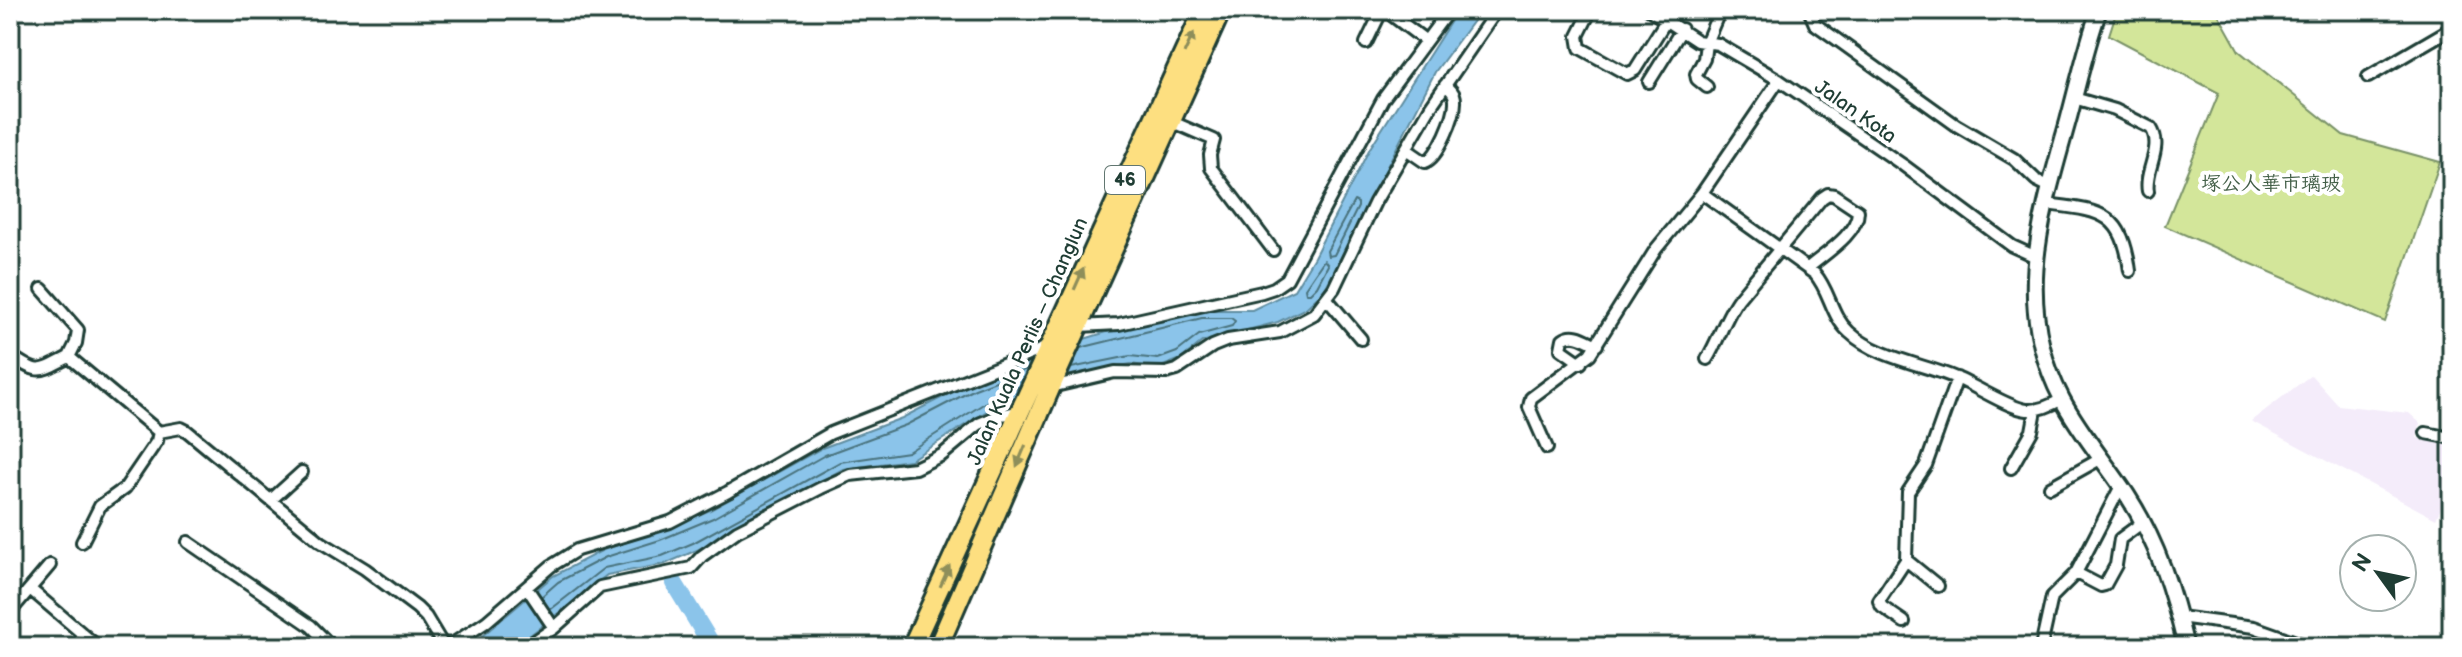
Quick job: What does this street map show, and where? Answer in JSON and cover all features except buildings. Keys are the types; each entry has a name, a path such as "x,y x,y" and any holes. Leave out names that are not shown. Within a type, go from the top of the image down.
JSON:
{"highway":[{"name":"Jalan Kuala Perlis – Changlun","path":"912,647 1204,10"},
{"name":"Jalan Kuala Perlis – Changlun","path":"938,647 1221,10"}],"main road":[{"path":"2099,10 2034,256 2038,324 2048,366 2062,399 2121,486 2160,556 2186,647"}],"street":[{"path":"1366,43 1384,10 1426,41"},
{"path":"1077,330 1119,324 1262,292 1287,279 1371,120 1396,80 1449,10"},
{"path":"1052,386 1115,372 1166,373 1177,370 1213,346 1228,340 1290,328 1314,314 1346,267 1375,202 1406,149 1445,85 1497,10"},
{"path":"1591,10 1578,36 1580,48 1627,74 1635,70 1667,19"},
{"name":"Jalan Kota","path":"1650,10 1697,41 1718,44 1779,80 1903,165 2012,246 2034,256"},
{"path":"1707,87 1697,79 1696,74 1720,10"},
{"path":"1809,10 1815,24 1825,32 1956,125 2014,159 2039,182 2050,187"},
{"path":"2368,77 2452,28"},
{"path":"1649,82 1682,29"},
{"path":"1547,448 1529,407 1531,398 1581,363 1597,345 1656,249 1702,193 1779,80"},
{"path":"1406,149 1425,162 1433,158 1447,129 1455,101 1451,90 1445,85"},
{"path":"2074,98 2115,110 2151,128 2156,141 2147,175 2148,191"},
{"path":"1170,121 1214,140 1211,168 1273,250"},
{"path":"1702,193 1808,268 1823,283 1841,324 1859,340 1883,352 1957,378 2022,409 2036,410 2062,399"},
{"path":"1707,359 1724,329 1731,308 1822,198 1828,194 1847,202 1858,211 1858,219 1843,238 1808,268"},
{"path":"2046,204 2089,211 2117,226 2124,238 2130,271"},
{"path":"10,355 39,371 69,357 76,343 78,330 42,289"},
{"path":"1327,299 1361,339"},
{"path":"1581,363 1561,349 1563,339 1569,335 1577,336 1597,345"},
{"path":"159,432 181,428 187,431 321,542 365,569 417,608 446,647 486,622 529,590 551,566 577,550 670,522 831,433 1048,348"},
{"path":"69,357 159,432"},
{"path":"1904,622 1882,607 1879,601 1906,560 1908,492 1926,465 1957,378"},
{"path":"526,647 600,587 691,568 709,551 753,522 829,484 862,472 915,468 942,455 979,424 1020,410"},
{"path":"2011,468 2032,431 2036,410"},
{"path":"82,542 100,506 125,488 157,441 159,432"},
{"path":"2426,433 2452,438"},
{"path":"2050,487 2102,458"},
{"path":"271,500 302,472"},
{"path":"2041,647 2052,597 2076,573 2121,486"},
{"path":"2076,573 2101,586 2105,585 2116,565 2120,539 2143,522"},
{"path":"188,542 311,626 332,647"},
{"path":"1906,560 1938,586"},
{"path":"10,612 50,565"},
{"path":"30,589 98,647"},
{"path":"529,590 552,625"},
{"path":"2179,617 2254,627 2295,645 2310,647"}],"shaded area":[{"path":"2311,375 2338,405 2409,413 2420,423 2417,438 2452,446 2452,483 2436,519 2251,421"}],"green space":[{"name":"塚公人華市璃玻","path":"2117,10 2216,10 2239,51 2343,135 2440,162 2385,322 2165,226 2219,93 2109,35"}],"water":[{"path":"1458,10 1481,10 1435,72 1324,291 1306,308 1278,322 1202,342 1181,359 1158,368 1131,364 1082,373 1003,401 910,460 843,469 697,550 665,564 607,575 515,647 469,647 553,576 603,550 710,510 822,448 902,418 972,382 1055,348 1110,331 1201,310 1252,310 1294,290 1370,148"}],"waterway":[{"path":"674,583 713,647"}]}
